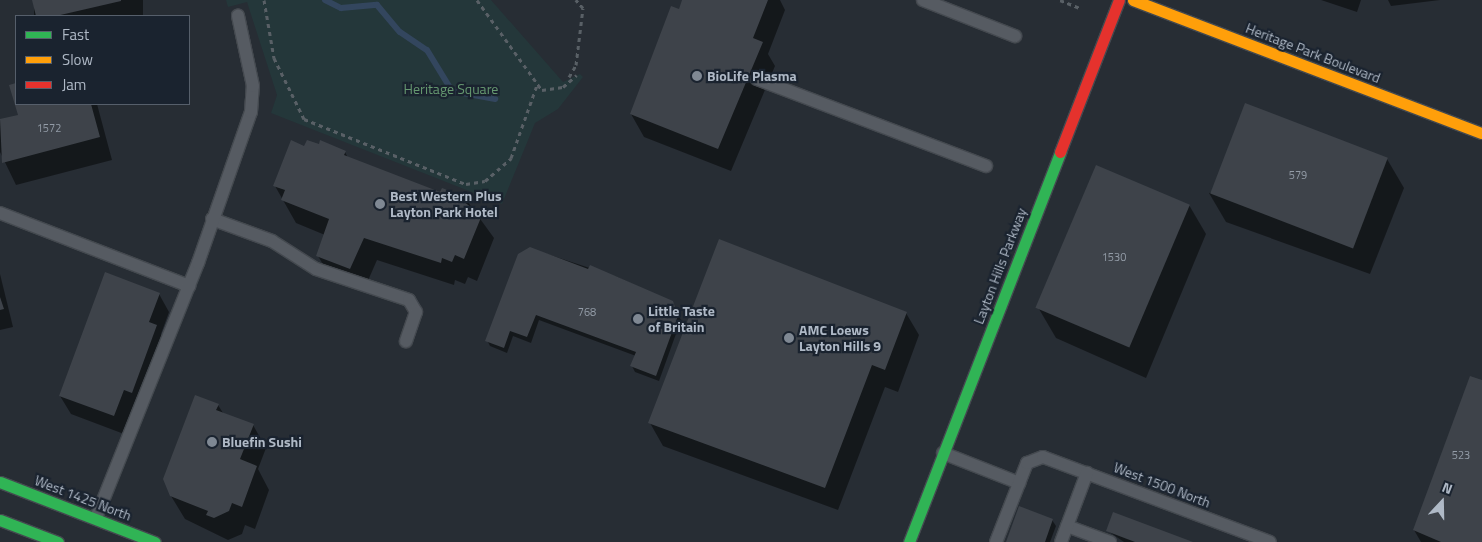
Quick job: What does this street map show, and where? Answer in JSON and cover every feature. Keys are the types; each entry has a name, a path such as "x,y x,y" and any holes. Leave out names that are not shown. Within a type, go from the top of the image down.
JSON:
{"street":[{"name":"Layton Hills Parkway","path":"910,542 1119,0"},
{"name":"Heritage Park Boulevard","path":"1132,0 1482,133"},
{"name":"West 1425 North","path":"0,482 155,542"},
{"path":"0,520 58,542"}],"lane":[{"path":"924,0 1015,36"},
{"path":"96,518 188,286 251,112 254,86 238,16"},
{"path":"757,79 986,166"},
{"path":"0,213 188,286"},
{"path":"212,219 272,241 316,269 409,300 416,312 406,341"},
{"path":"943,453 1019,483 996,542"},
{"name":"West 1500 North","path":"1019,483 1027,463 1043,457 1270,542"},
{"path":"1061,542 1087,474"},
{"path":"1067,526 1110,542"}],"path":[{"path":"264,0 274,58 304,119 466,184 485,181 511,158 537,85"},
{"path":"476,0 537,85 556,90 577,75"},
{"path":"569,77 576,65 583,8 576,0"},
{"path":"1060,0 1080,8"}],"green space":[{"name":"Heritage Square","path":"226,0 491,0 563,82 580,74 583,77 558,109 535,123 502,204 271,113 277,95 247,2 228,7"}],"building":[{"path":"32,0 121,0 60,15 36,15"},
{"name":"BioLife Plasma","path":"682,0 768,0 753,38 763,42 718,149 630,114 671,6 679,9"},
{"path":"15,83 15,105 9,85"},
{"path":"1245,103 1388,158 1353,248 1210,194"},
{"path":"15,105 91,105 100,137 2,163 0,119 18,115"},
{"name":"Best Western Plus Layton Park Hotel","path":"291,140 304,146 307,140 319,144 320,140 346,151 344,155 440,192 442,188 466,197 464,202 482,215 464,259 455,255 452,262 442,258 441,263 364,238 350,269 316,256 329,219 281,200 285,190 273,186"},
{"path":"1096,165 1190,205 1129,348 1035,308"},
{"name":"AMC Loews Layton Hills 9","path":"719,239 907,312 885,370 872,365 825,488 648,423"},
{"path":"530,247 588,269 590,265 673,301 678,316 656,376 630,366 636,352 536,315 527,337 510,331 504,348 485,341 518,254"},
{"path":"105,272 160,293 149,322 157,325 132,393 124,390 114,416 59,396"},
{"path":"0,297 4,309 0,310"},
{"path":"1470,376 1482,380 1482,542 1441,542 1413,530"},
{"name":"Bluefin Sushi","path":"195,395 219,404 216,410 254,424 240,459 257,466 242,507 232,503 229,511 214,518 206,515 208,511 170,496 163,479"},
{"path":"1019,506 1053,519 1045,542 1006,542"},
{"path":"1113,512 1193,542 1135,542 1106,531"}],"waterway":[{"path":"325,0 341,8 377,5 400,32 427,50 452,91 495,99"}],"traffic: fast":[{"path":"909,542 1060,152"},
{"path":"0,482 155,542"},
{"path":"0,520 58,542"}],"traffic: slow":[{"path":"1133,0 1482,133"}],"traffic: jam":[{"path":"1060,152 1119,0"}],"place":[{"name":"BioLife Plasma","path":"697,76"},
{"name":"Best Western Plus Layton Park Hotel","path":"380,204"},
{"name":"Little Taste of Britain","path":"638,319"},
{"name":"AMC Loews Layton Hills 9","path":"789,338"},
{"name":"Bluefin Sushi","path":"212,442"}]}
